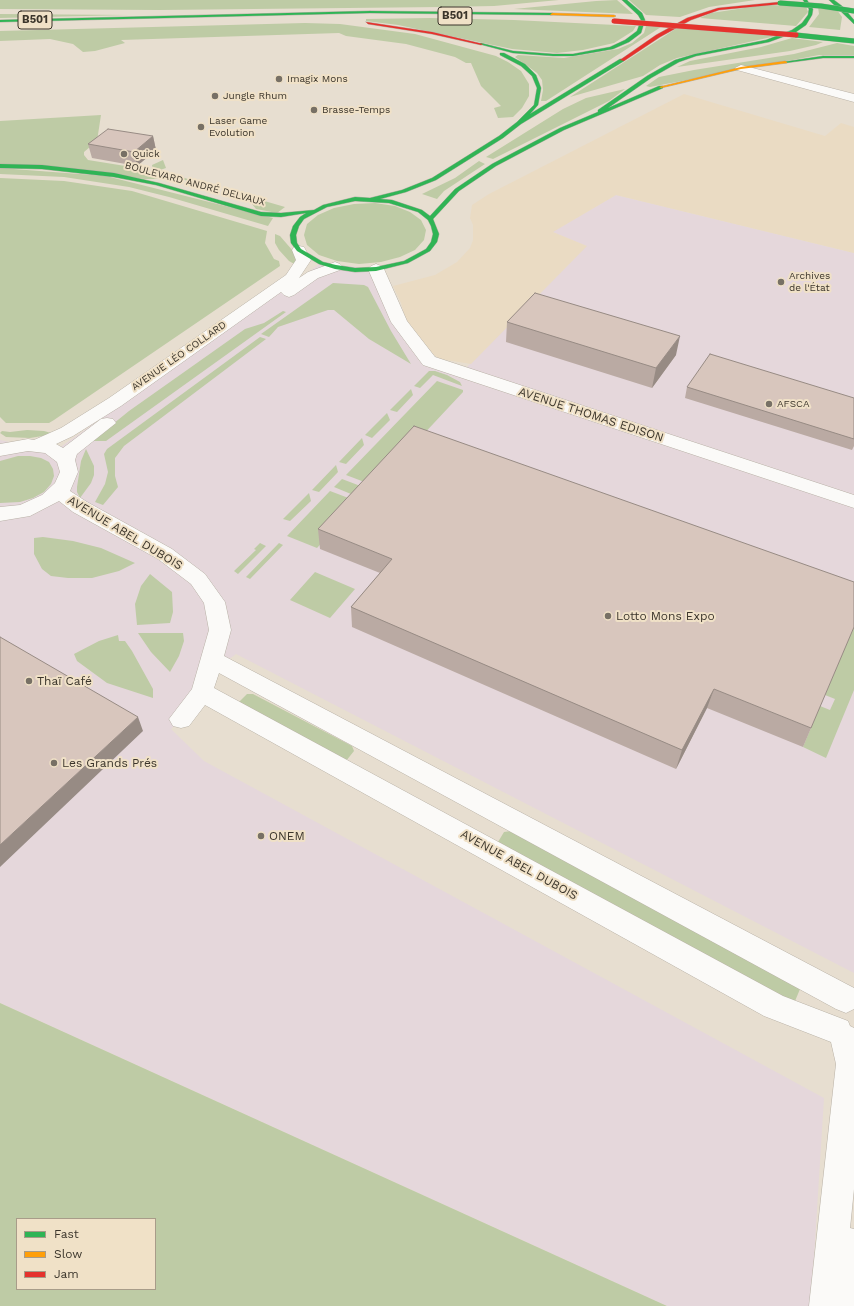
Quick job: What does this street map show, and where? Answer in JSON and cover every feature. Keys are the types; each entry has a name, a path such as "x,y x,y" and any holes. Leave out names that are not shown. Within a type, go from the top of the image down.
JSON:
{"main road":[{"path":"297,18 395,27 513,52 574,55 611,48 627,41 639,32 643,20 640,14 624,0"},
{"path":"600,111 649,77 677,60 767,41 794,31 804,24 810,15 811,9 805,0"},
{"path":"831,0 840,3 854,24"},
{"path":"372,199 406,205 420,211 430,219 436,234 434,242 428,250 406,262 376,269 355,270 321,263 299,250 289,234 302,218 312,211 339,202 372,199 404,190 434,179 501,137 519,123 622,60 658,36 689,19 718,9 743,5 780,3 822,6 854,11"},
{"path":"448,11 548,4"},
{"name":"B501","path":"0,25 255,14 448,11 722,23 854,36"},
{"path":"0,13 184,12 255,14"},
{"name":"B501","path":"0,25 448,16 614,19 764,31 854,42"},
{"path":"468,42 505,55 523,65 534,75 539,88 536,105 519,123"},
{"path":"430,219 457,190 494,165 600,111 659,87 696,77 741,68 823,57 854,57"},
{"name":"BOULEVARD ANDRÉ DELVAUX","path":"0,166 49,168 114,175 157,184 265,214 281,216 312,211"}],"street":[{"path":"741,68 854,98"},
{"name":"AVENUE LÉO COLLARD","path":"28,446 68,432 115,402 291,278 304,260 299,250"},
{"name":"AVENUE LÉO COLLARD","path":"66,460 69,452 74,447 313,275 335,267"},
{"name":"AVENUE THOMAS EDISON","path":"376,269 399,322 429,361 461,373 854,502"},
{"path":"0,440 28,446 49,448 59,453 66,460 69,472 68,479 59,492 37,506 23,511 0,514"},
{"path":"0,450 28,446"},
{"name":"AVENUE ABEL DUBOIS","path":"59,492 80,507 165,554 198,579 216,607 220,630 202,692 181,719"},
{"path":"211,660 842,995 833,1015 834,1023 845,1038 851,1064 826,1306"},
{"name":"AVENUE ABEL DUBOIS","path":"202,692 774,1006 845,1038"},
{"path":"842,1306 854,1179"}],"shaded area":[{"path":"684,94 825,136 841,123 854,127 854,253 616,195 553,232 587,246 471,364 440,359 424,348 406,321 401,303 393,286 435,275 457,262 470,248 473,240 473,225 470,218 472,205 489,194"},
{"path":"616,195 854,253 854,973 236,654 207,676 181,719 171,729 204,761 824,1098 811,1306 667,1306 0,1003 0,440 55,451 321,263 376,269 429,361 461,373 586,246 552,232"}],"green space":[{"path":"0,0 559,0 494,6 160,10 0,9"},
{"path":"617,0 633,14 514,9 596,1"},
{"path":"629,0 755,0 709,7 680,17 646,15"},
{"path":"765,5 806,6 808,12 796,26 700,18 711,13"},
{"path":"818,7 837,10 842,17 840,30 809,27 819,14"},
{"path":"0,14 129,15 0,18"},
{"path":"430,18 514,20 636,26 633,31 614,43 583,50 557,53 512,49 398,25 366,21 366,19"},
{"path":"305,23 340,24 415,34 496,56 521,71 529,84 529,96 522,108 513,117 498,118 494,108 501,106 481,86 471,63 466,63 455,57 406,44 346,36 339,33 121,40 125,43 95,51 83,52 73,44 50,39 0,41 0,31"},
{"path":"646,26 661,27 546,101 541,101 543,90 542,80 537,73 515,57 518,55 564,58 618,49 632,43 644,33"},
{"path":"677,28 776,36 677,58 660,65 643,76 570,97"},
{"path":"792,38 823,42 790,51 677,67 690,61 761,47"},
{"path":"837,43 854,46 854,55 819,55 650,87 646,86 659,77 794,54"},
{"path":"625,89 609,101 493,159 486,157 563,109 586,98"},
{"path":"101,115 97,141 84,152 84,155 88,160 144,169 148,174 158,179 0,165 0,121"},
{"path":"163,160 166,168 160,170 191,180 188,181 153,170 152,165"},
{"path":"479,161 485,164 444,191 437,199 422,194 455,178"},
{"path":"0,168 106,176 273,218 268,226 129,187 64,177 0,174"},
{"path":"0,178 64,181 132,191 267,231 265,243 274,259 279,261 280,266 49,423 6,423 0,417"},
{"path":"261,200 285,207 277,213 256,209 252,204"},
{"path":"375,203 395,206 410,212 421,220 426,230 424,240 415,250 400,257 381,262 359,264 337,261 319,255 307,245 304,235 307,224 318,215 334,208 354,204"},
{"path":"275,234 280,236 293,251 297,260 296,265 289,261 279,250 275,243"},
{"path":"333,283 364,285 368,287 391,331 411,364 369,339 334,310 328,310 278,327 269,337 261,334"},
{"path":"283,311 286,312 106,441 92,441 129,411 245,329 264,323"},
{"path":"260,337 266,339 124,446 115,458 115,476 118,487 103,505 95,502 105,484 108,472 104,454 107,449"},
{"path":"429,371 435,371 447,375 460,382 462,386 433,375 420,388 414,386"},
{"path":"437,381 463,390 463,392 375,486 346,475"},
{"path":"411,389 413,395 397,412 390,410"},
{"path":"387,413 390,420 372,438 365,435"},
{"path":"27,430 44,431 55,434 30,438 6,437 0,433 2,431 10,432"},
{"path":"362,438 364,445 346,464 339,462"},
{"path":"86,449 94,466 94,475 91,483 80,498 77,492 77,487 81,461"},
{"path":"18,456 41,458 49,462 53,469 54,476 51,484 44,492 33,498 20,502 0,503 0,461"},
{"path":"336,465 338,472 319,492 312,490"},
{"path":"342,479 371,490 363,499 334,487"},
{"path":"330,491 359,502 317,548 287,536"},
{"path":"309,493 311,501 290,521 283,519"},
{"path":"43,537 73,541 101,548 135,563 119,571 92,578 51,576 42,569 34,554 34,538"},
{"path":"260,543 266,546 238,574 234,571 256,550 254,549"},
{"path":"279,543 283,545 250,579 246,577"},
{"path":"315,572 355,589 330,618 290,600"},
{"path":"150,574 172,592 173,612 170,623 137,625 135,604 141,586"},
{"path":"854,626 854,690 826,758 803,747 820,706 830,710 835,699 825,695"},
{"path":"138,633 183,633 184,641 179,656 170,672 151,652"},
{"path":"118,635 119,641 125,641 132,651 153,689 153,698 107,683 77,661 74,654 99,641"},
{"path":"247,694 253,694 352,746 354,751 346,761 239,702"},
{"path":"511,831 800,989 793,1006 498,842 504,832"},
{"path":"0,1003 667,1306 0,1306"}],"building":[{"path":"108,129 153,136 134,152 88,144"},
{"path":"535,293 680,336 656,368 507,322"},
{"name":"AFSCA","path":"710,354 854,398 854,439 687,387"},
{"name":"Lotto Mons Expo","path":"414,426 854,582 854,627 811,728 714,689 682,750 351,607 392,559 318,529"},
{"name":"Les Grands Prés","path":"0,637 138,717 0,845"}],"traffic: fast":[{"path":"481,44 513,52 553,55 573,55 611,48 627,41 639,32 643,20 640,14 624,0"},
{"path":"600,111 649,77 677,61 695,55 767,41 794,31 804,24 810,15 811,9 805,0"},
{"path":"831,0 840,7 854,23"},
{"path":"780,3 821,6 854,11"},
{"path":"0,21 370,12 552,14"},
{"path":"796,35 854,41"},
{"path":"502,54 523,65 534,75 539,88 536,105 519,123"},
{"path":"785,62 823,57 854,57"},
{"path":"372,199 404,191 434,179 501,137 519,123 622,60"},
{"path":"430,219 457,190 494,165 562,129 661,87"},
{"path":"0,166 42,167 114,175 157,184 261,214 281,215 312,211"},
{"path":"355,199 390,201 420,211 430,219 434,226 436,234 434,242 428,250 406,262 376,269 355,270 335,267 321,263 299,250 294,243 293,235 296,226 302,218 325,206 355,199"}],"traffic: slow":[{"path":"552,14 614,16"},
{"path":"661,87 741,68 785,62"}],"traffic: jam":[{"path":"622,60 658,36 689,19 718,9 780,3"},
{"path":"614,21 796,35"},
{"path":"368,23 432,33 481,44"}],"place":[{"name":"Imagix Mons","path":"279,79"},
{"name":"Jungle Rhum","path":"215,96"},
{"name":"Brasse-Temps","path":"314,110"},
{"name":"Laser Game Evolution","path":"201,127"},
{"name":"Quick","path":"124,154"},
{"name":"Archives de l'État","path":"781,282"},
{"name":"AFSCA","path":"769,404"},
{"name":"Lotto Mons Expo","path":"608,616"},
{"name":"Thaï Café","path":"29,681"},
{"name":"Les Grands Prés","path":"54,763"},
{"name":"ONEM","path":"261,836"}]}
